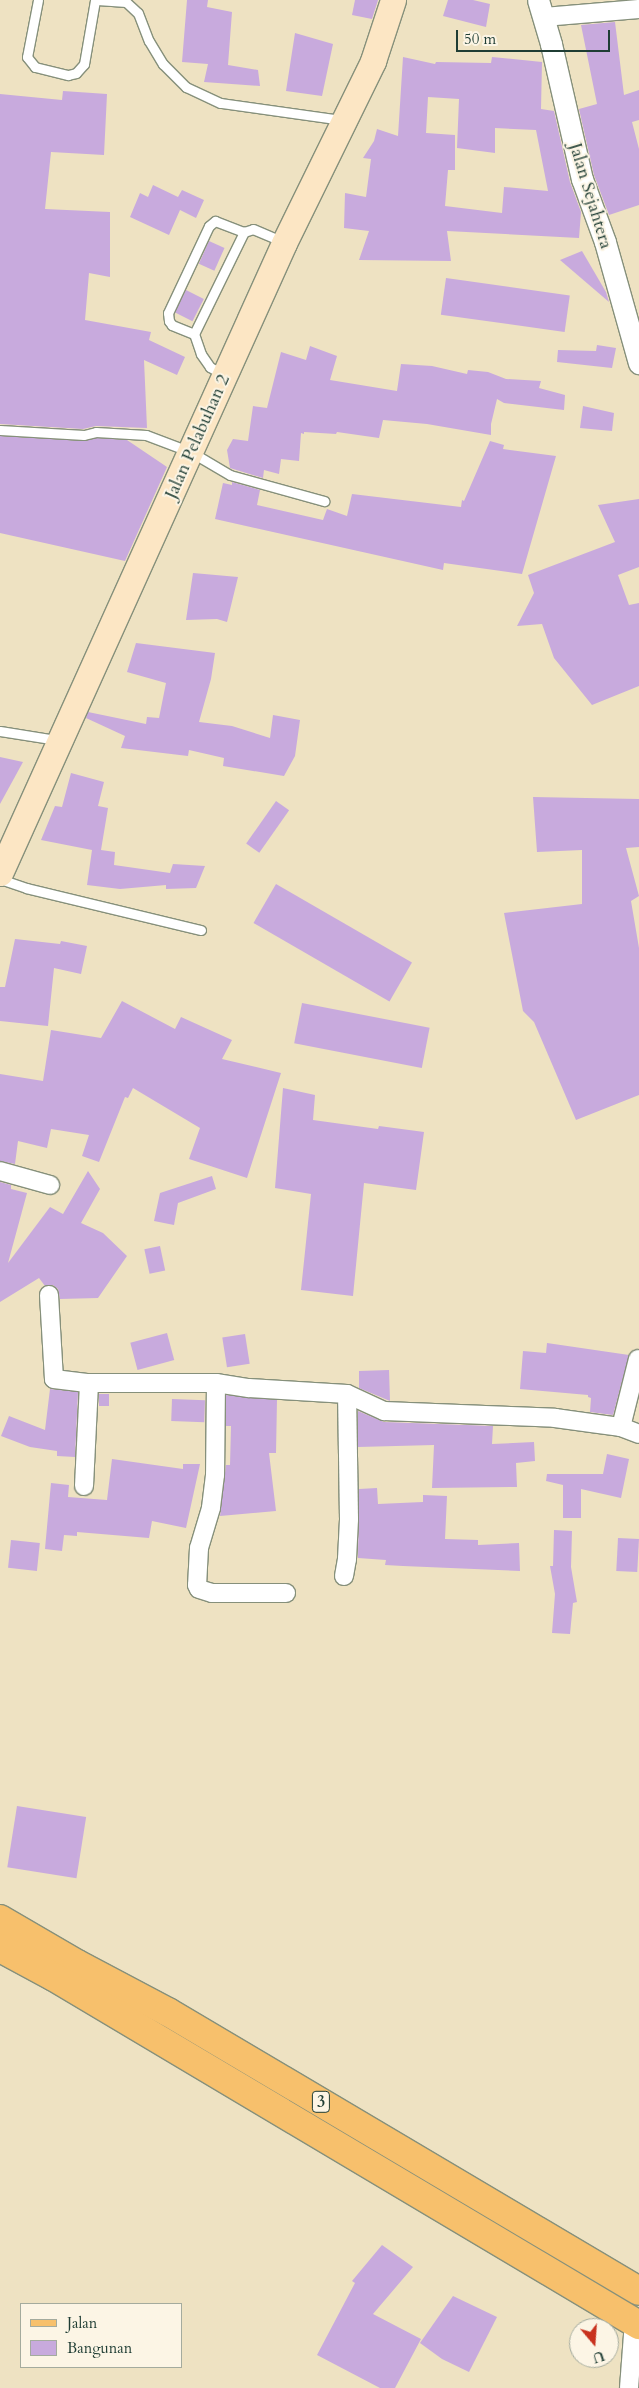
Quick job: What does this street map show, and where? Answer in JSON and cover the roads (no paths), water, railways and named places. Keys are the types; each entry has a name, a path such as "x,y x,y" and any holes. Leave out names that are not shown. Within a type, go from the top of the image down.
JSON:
{"main road":[{"name":"Jalan Pelabuhan 2","path":"0,872 5,848 60,741 284,243 373,61 393,0"},
{"name":"3","path":"0,1919 77,1964 168,2012 639,2289"},
{"name":"3","path":"0,1948 157,2038 637,2324"},
{"path":"157,2038 168,2012"}],"street":[{"path":"541,9 639,9"},
{"name":"Jalan Sejahtera","path":"541,9 582,179 605,242 639,363"},
{"path":"0,1171 50,1185"},
{"path":"49,1295 54,1379 89,1383 216,1383 249,1388 347,1394 384,1410 555,1418 621,1427 639,1434"},
{"path":"621,1427 638,1359"},
{"path":"84,1486 89,1383"},
{"path":"216,1383 215,1475 210,1508 198,1548 197,1585 199,1589 212,1593 286,1593"},
{"path":"344,1576 347,1559 349,1519 347,1394"},
{"path":"628,2388 637,2324"}],"lane":[{"path":"38,0 27,57 35,68 68,75 76,73 84,64 96,0 126,2 138,13 149,41 163,64 186,87 221,104 343,120"},
{"path":"194,334 172,325 168,313 209,226 214,221 244,232 253,229 284,243"},
{"path":"226,375 210,367 201,354 194,334 244,232"},
{"path":"0,430 84,435 96,432 146,435 191,452 230,475 324,501"},
{"path":"0,731 60,741"},
{"path":"0,879 26,888 201,930"}]}
